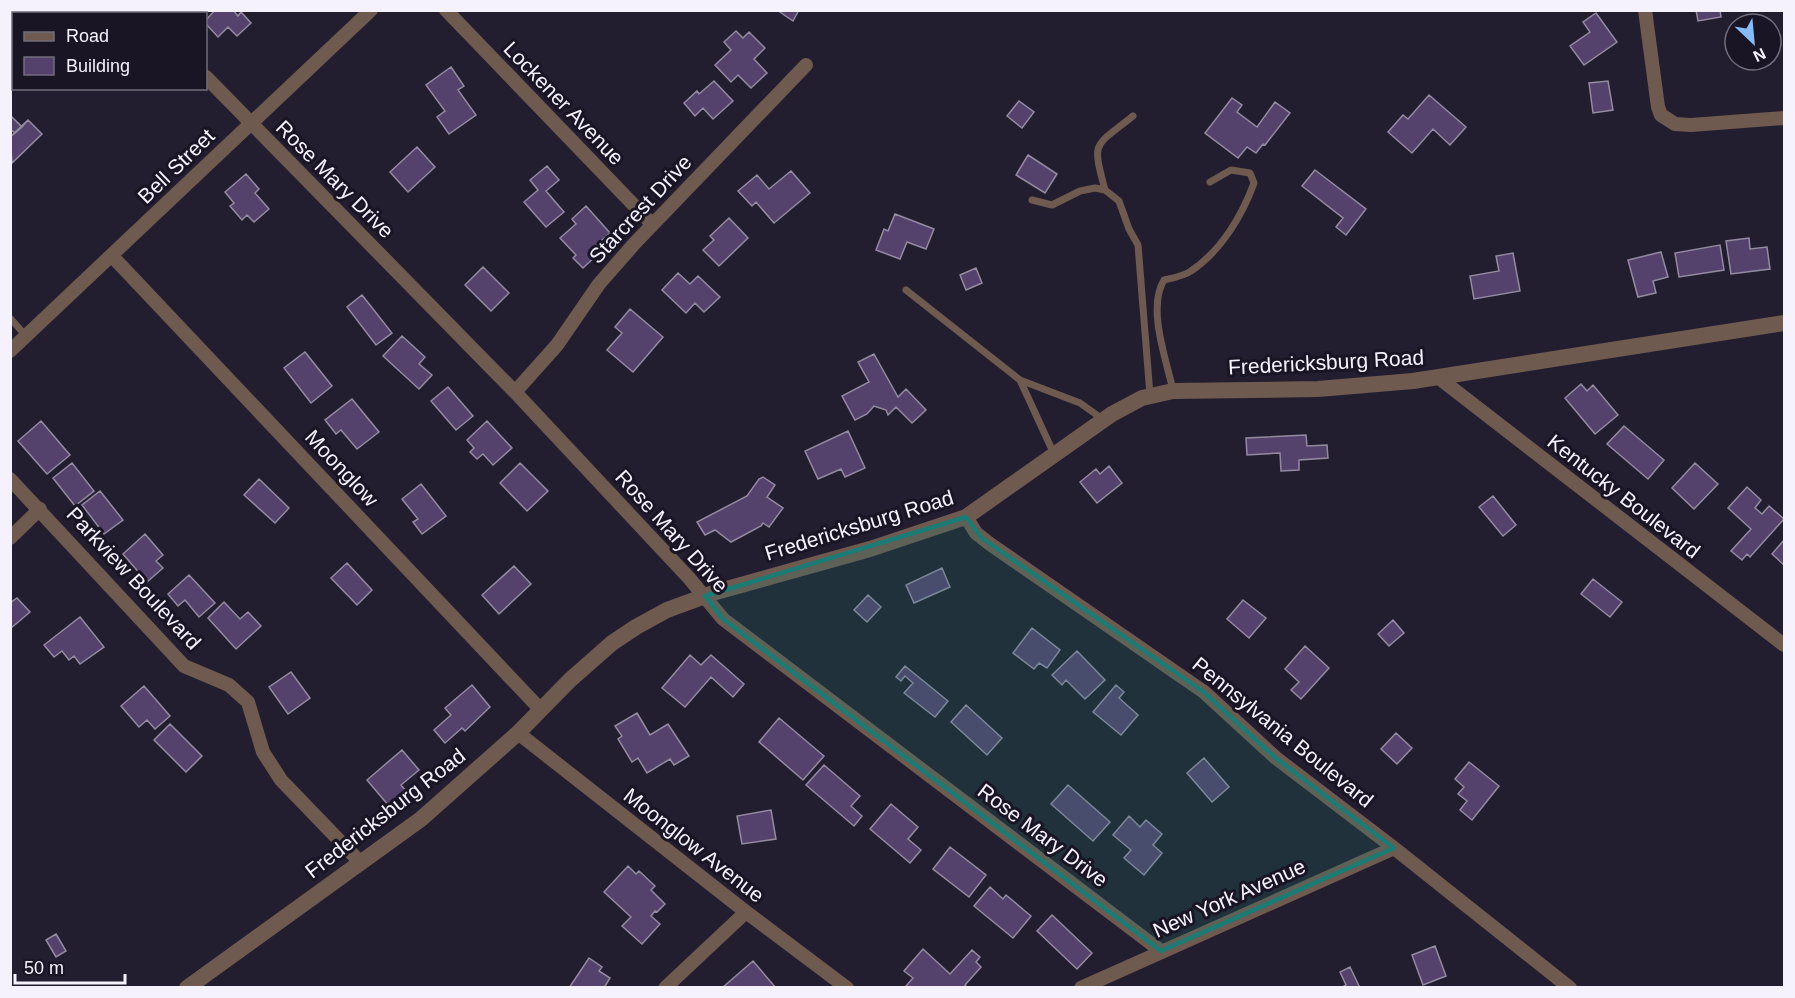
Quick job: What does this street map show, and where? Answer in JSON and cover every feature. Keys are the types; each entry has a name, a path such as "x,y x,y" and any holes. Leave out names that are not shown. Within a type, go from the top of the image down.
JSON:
{"street":[{"name":"Bell Street","path":"10,351 371,10"},
{"name":"Lockener Avenue","path":"446,10 652,224"},
{"path":"1646,10 1658,107 1665,119 1691,125 1785,118"},
{"name":"Starcrest Drive","path":"515,392 557,345 599,284 652,224 806,65"},
{"name":"Rose Mary Drive","path":"207,78 515,392 705,596 723,619 1161,951"},
{"name":"Moonglow","path":"112,256 542,710"},
{"name":"Fredericksburg Road","path":"187,987 421,819 518,733 570,680 620,638 667,610 705,596 870,549 966,517 1104,420 1150,395 1173,391 1318,389 1439,378 1785,323"},
{"name":"Kentucky Boulevard","path":"1439,378 1785,645"},
{"name":"Parkview Boulevard","path":"10,479 184,666 229,686 248,702 263,752 271,766 281,780 361,863"},
{"path":"10,538 40,509"},
{"name":"Pennsylvania Boulevard","path":"966,517 982,538 1204,692 1276,758 1570,987"},
{"name":"Moonglow Avenue","path":"518,733 746,912 847,987"},
{"name":"New York Avenue","path":"1082,987 1394,848"},
{"path":"665,987 746,912"}],"lane":[{"path":"1105,190 1096,161 1096,150 1102,141 1133,116"},
{"path":"1173,391 1161,339 1157,307 1159,290 1164,280 1190,272 1214,252 1246,206 1254,183 1250,173 1231,170 1210,182"},
{"path":"1032,200 1052,205 1080,191 1095,188 1105,190 1119,201 1129,230 1138,245 1150,395"},
{"path":"906,291 1020,380 1080,403 1104,420"},
{"path":"10,318 27,336"},
{"path":"1020,380 1055,455"}],"highlighted area":[{"path":"966,517 982,538 1204,692 1276,758 1394,848 1161,951 723,619 705,596"}],"building":[{"path":"215,10 233,10 238,16 241,12 251,23 237,36 228,27 218,37 207,25 207,19"},
{"path":"777,10 799,10 793,21"},
{"path":"1696,10 1720,10 1721,17 1698,21"},
{"path":"1596,13 1617,42 1584,65 1570,46 1590,32 1583,22"},
{"path":"736,31 743,38 749,32 765,48 754,59 767,73 751,88 738,75 731,82 715,65 731,50 724,42"},
{"path":"451,67 464,86 458,90 476,115 449,134 437,117 445,111 426,85"},
{"path":"714,81 733,101 713,119 703,108 695,116 684,103 697,91 699,94"},
{"path":"1608,81 1613,110 1593,113 1589,83"},
{"path":"1429,95 1466,127 1450,145 1433,129 1412,153 1388,132 1403,115 1408,119"},
{"path":"1232,98 1242,105 1237,112 1257,127 1275,102 1290,113 1256,153 1247,147 1238,158 1205,133"},
{"path":"1019,101 1034,112 1022,128 1007,116"},
{"path":"10,115 22,127 28,120 42,134 12,163 10,137 15,133 10,129"},
{"path":"10,115 22,127 15,133 10,129"},
{"path":"28,120 42,134 12,163 10,137"},
{"path":"417,147 435,167 408,192 390,172"},
{"path":"1028,155 1057,174 1045,193 1016,175"},
{"path":"547,166 559,180 546,191 564,212 546,227 524,202 538,190 530,180"},
{"path":"1315,170 1366,209 1346,235 1336,227 1343,218 1302,186"},
{"path":"791,171 810,193 774,223 756,202 752,206 738,191 757,175 769,189"},
{"path":"246,174 259,189 255,193 269,209 254,222 247,215 242,220 230,206 234,203 225,192"},
{"path":"586,206 610,233 593,248 598,254 583,268 573,258 576,255 560,238 576,224 572,219"},
{"path":"895,214 934,229 926,249 907,242 900,259 876,250 884,229 888,231"},
{"path":"729,218 748,238 719,266 703,250 714,240 710,236"},
{"path":"1749,238 1750,249 1767,247 1770,269 1731,274 1726,241"},
{"path":"1720,245 1724,270 1679,277 1675,253"},
{"path":"1661,252 1668,277 1653,281 1656,293 1638,297 1628,260"},
{"path":"1513,253 1520,291 1474,299 1470,276 1499,271 1496,256"},
{"path":"483,267 509,293 491,311 465,285"},
{"path":"976,268 982,283 966,290 960,275"},
{"path":"678,273 690,284 698,276 720,297 704,312 695,303 686,313 662,290"},
{"path":"362,295 392,333 376,345 347,307"},
{"path":"630,309 663,337 633,372 607,350 622,333 615,327"},
{"path":"402,336 425,357 419,364 432,375 419,389 383,356"},
{"path":"305,352 332,386 311,403 284,368"},
{"path":"874,354 898,397 906,389 926,410 912,423 896,407 888,415 886,410 874,406 867,414 855,420 842,396 869,382 858,362"},
{"path":"1581,384 1587,391 1593,385 1618,415 1595,434 1565,398"},
{"path":"448,387 473,416 456,430 431,401"},
{"path":"352,399 379,432 357,449 341,430 336,434 325,420"},
{"path":"41,421 70,455 47,474 18,441"},
{"path":"487,421 512,448 493,465 483,454 477,459 470,452 474,448 467,440"},
{"path":"1624,426 1664,460 1648,479 1607,444"},
{"path":"848,431 865,468 845,477 841,469 818,479 805,451"},
{"path":"1306,435 1307,446 1327,445 1328,458 1299,460 1299,470 1281,471 1280,453 1247,455 1246,438"},
{"path":"72,463 94,491 75,506 53,478"},
{"path":"520,463 548,491 527,511 500,483"},
{"path":"1695,463 1718,484 1694,509 1672,488"},
{"path":"1109,466 1122,483 1097,503 1080,482 1096,469 1100,474"},
{"path":"763,477 775,485 767,497 783,508 769,527 763,523 731,542 715,530 705,535 697,522 747,496"},
{"path":"259,479 289,508 275,523 244,495"},
{"path":"421,484 446,516 422,534 413,522 418,519 402,499"},
{"path":"1747,487 1761,500 1755,508 1762,514 1769,506 1784,519 1750,557 1747,554 1742,560 1731,551 1751,529 1728,508"},
{"path":"100,491 123,520 104,534 82,505"},
{"path":"1493,496 1516,525 1503,536 1479,507"},
{"path":"145,534 163,555 156,561 163,568 147,582 123,554"},
{"path":"1784,540 1784,565 1772,554"},
{"path":"347,563 372,590 357,605 331,578"},
{"path":"514,566 531,584 499,614 482,595"},
{"path":"942,568 950,587 914,603 906,585"},
{"path":"189,575 215,603 199,617 185,600 178,606 168,594"},
{"path":"1593,579 1622,602 1610,617 1581,594"},
{"path":"868,595 881,607 867,622 854,610"},
{"path":"17,598 30,612 10,629 10,603"},
{"path":"1243,600 1266,618 1249,638 1227,619"},
{"path":"224,602 240,619 248,612 261,626 236,649 208,618"},
{"path":"80,617 104,647 80,664 74,656 69,660 62,651 54,657 44,645"},
{"path":"1393,620 1404,633 1389,646 1378,634"},
{"path":"1032,628 1060,650 1047,668 1039,663 1034,669 1013,653"},
{"path":"1305,646 1329,668 1301,699 1291,690 1299,682 1285,669"},
{"path":"1077,651 1105,680 1085,699 1066,680 1062,685 1052,675"},
{"path":"690,655 701,665 711,655 744,684 733,697 711,677 685,707 662,688"},
{"path":"905,666 948,701 935,717 904,693 913,683 905,676 901,681 896,677"},
{"path":"291,672 310,698 288,714 269,687"},
{"path":"472,685 490,707 465,731 462,728 445,743 434,730 451,715 445,708"},
{"path":"1116,685 1124,692 1119,698 1138,715 1121,735 1093,712"},
{"path":"144,686 170,716 155,729 147,720 139,727 121,706"},
{"path":"966,705 1002,738 987,755 951,722"},
{"path":"637,713 650,735 668,724 689,756 674,765 670,759 647,773 638,758 632,762 618,739 622,736 615,726"},
{"path":"779,718 824,756 803,780 759,742"},
{"path":"170,724 202,756 186,772 154,740"},
{"path":"1396,733 1412,748 1397,764 1381,749"},
{"path":"402,750 419,770 401,785 411,797 394,812 367,780"},
{"path":"1204,758 1229,787 1212,802 1187,773"},
{"path":"1469,762 1499,786 1472,820 1460,810 1467,801 1458,794 1464,787 1455,779"},
{"path":"824,765 860,796 851,806 862,816 854,826 806,785"},
{"path":"1068,785 1110,822 1093,841 1051,804"},
{"path":"891,804 918,827 908,839 921,850 910,863 870,829"},
{"path":"771,810 776,839 742,844 737,816"},
{"path":"1129,816 1140,827 1146,820 1162,834 1153,845 1162,853 1144,875 1124,858 1131,850 1113,835"},
{"path":"950,847 986,875 969,897 933,869"},
{"path":"628,866 636,874 639,871 655,886 651,890 665,904 651,916 660,924 642,944 622,926 631,917 604,892"},
{"path":"990,887 1003,899 1006,895 1031,916 1013,938 974,906"},
{"path":"1052,915 1092,953 1077,969 1037,931"},
{"path":"56,934 66,951 56,957 46,940"},
{"path":"1435,946 1446,976 1423,985 1412,955"},
{"path":"923,949 950,974 972,950 980,957 976,962 981,967 965,985 968,988 909,988 906,986 913,978 904,971"},
{"path":"589,958 602,967 599,971 610,978 604,988 569,988"},
{"path":"753,961 776,988 722,988"},
{"path":"1350,967 1360,988 1341,988 1346,985 1340,972"}]}
